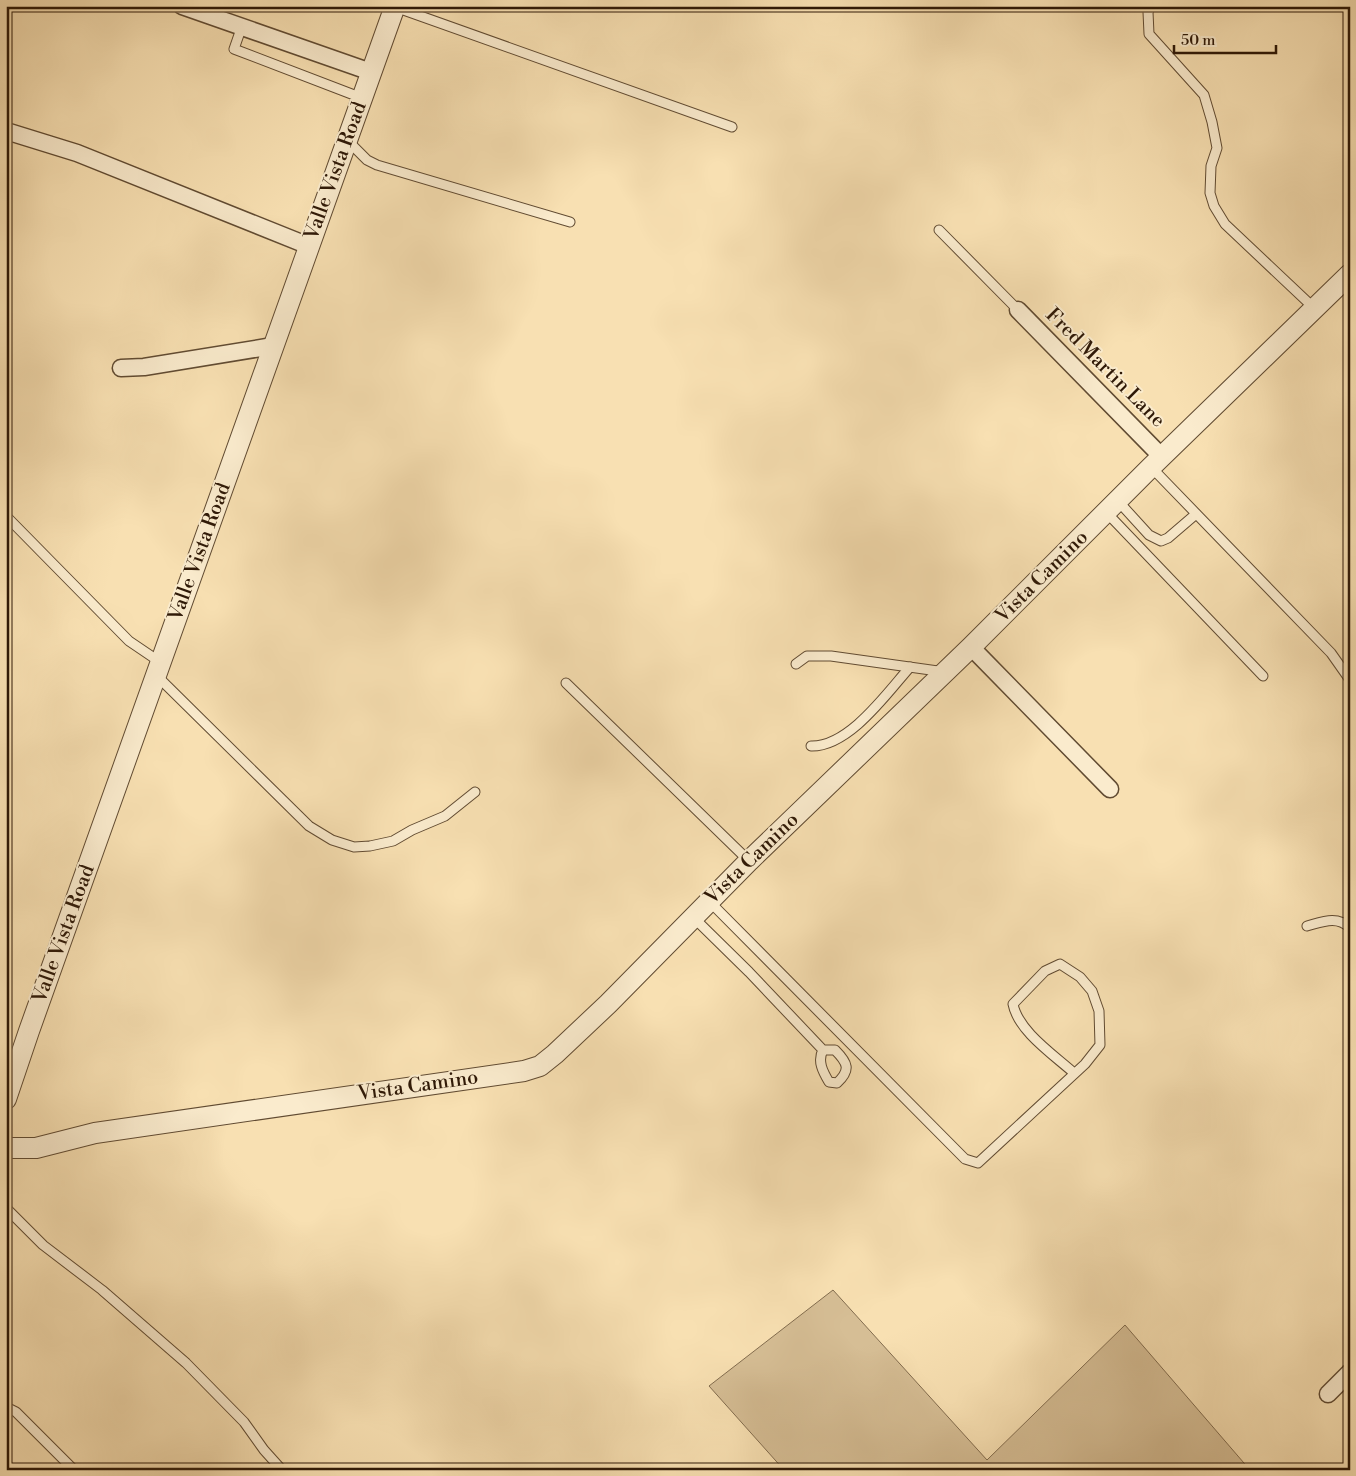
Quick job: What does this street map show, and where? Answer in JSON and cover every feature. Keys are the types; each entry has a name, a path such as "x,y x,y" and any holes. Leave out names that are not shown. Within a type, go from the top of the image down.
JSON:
{"street":[{"path":"182,6 371,72"},
{"name":"Valle Vista Road","path":"6,1099 10,1075 158,669 395,6"},
{"path":"6,131 76,153 309,246"},
{"name":"Vista Camino","path":"6,1148 36,1148 95,1133 524,1071 540,1066 601,1010 749,861 971,647 1350,274"},
{"name":"Fred Martin Lane","path":"1018,310 1157,462"},
{"path":"121,368 144,367 273,346"},
{"path":"971,647 1110,789"},
{"path":"1328,1394 1350,1372"}],"lane":[{"path":"395,6 732,127"},
{"path":"1151,6 1148,12 1149,34 1204,95 1217,148 1211,166 1210,193 1214,206 1225,224 1314,308"},
{"path":"242,26 234,49 362,98"},
{"path":"347,140 367,160 377,165 570,222"},
{"path":"939,230 1018,310"},
{"path":"1157,462 1196,514 1331,653 1350,680"},
{"path":"1112,507 1149,535 1161,541 1168,538 1196,514"},
{"path":"1112,507 1263,676"},
{"path":"6,516 158,669 309,826 332,840 354,847 393,841 412,830 445,816 475,792"},
{"path":"796,664 807,656 831,656 945,672"},
{"path":"811,746 818,746 835,740 856,726 910,667"},
{"path":"566,683 749,861"},
{"path":"709,901 965,1159 978,1163 1085,1064 1100,1045 1099,1011 1092,991 1080,977 1060,964 1045,971 1013,1004 1015,1014 1028,1032 1074,1073"},
{"path":"693,917 749,972 823,1050"},
{"path":"1307,926 1329,919 1345,923 1350,928"},
{"path":"6,1208 42,1245 102,1290 186,1363 244,1422 264,1450 282,1470"},
{"path":"6,1407 16,1412 74,1470"}],"shaded area":[{"path":"833,1290 987,1460 1125,1325 1250,1470 784,1470 709,1386"}]}
